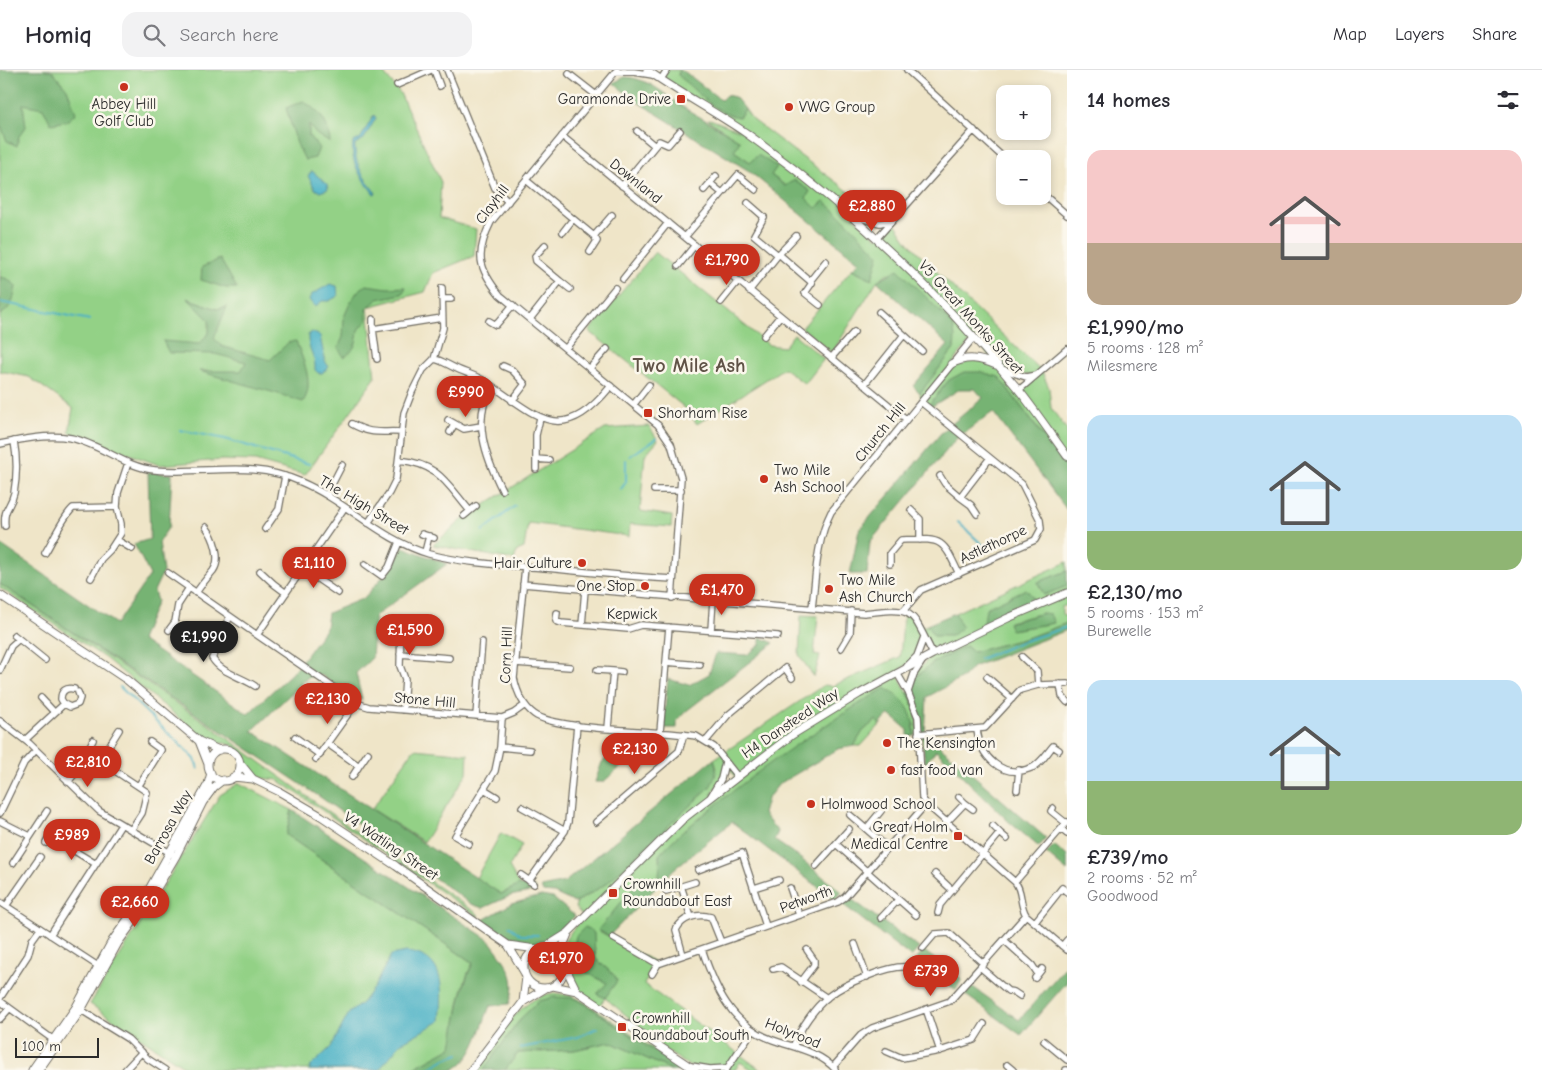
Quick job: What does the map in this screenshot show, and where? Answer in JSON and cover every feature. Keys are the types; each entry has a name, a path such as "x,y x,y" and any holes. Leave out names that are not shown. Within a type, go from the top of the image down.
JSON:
{"street":[{"path":"397,85 402,78 432,70 440,86"},
{"path":"447,70 495,188 508,202"},
{"name":"V5 Great Monks Street","path":"647,70 704,105 746,134 852,216 877,238 974,337 1019,390 1067,456"},
{"path":"616,71 634,72 658,77 667,70"},
{"path":"907,70 996,151"},
{"name":"Clayhill","path":"616,71 491,222 480,251 486,277 500,295 634,404 658,425 671,444 679,465 681,490 673,579"},
{"path":"569,74 596,95"},
{"path":"877,238 974,130"},
{"path":"637,131 655,146"},
{"path":"622,186 659,141 668,145 680,131"},
{"name":"Downland","path":"562,136 906,419"},
{"path":"685,237 738,175 756,190"},
{"path":"704,190 716,176"},
{"path":"526,180 594,236 597,241 590,252"},
{"path":"710,183 722,193"},
{"path":"1051,201 1067,216"},
{"path":"748,203 764,217 754,235 810,281"},
{"path":"594,236 612,215"},
{"path":"852,216 880,222 893,220"},
{"path":"563,232 573,220"},
{"path":"623,279 668,223"},
{"path":"749,291 796,236"},
{"path":"545,245 535,256 536,261 570,289"},
{"path":"678,266 695,246"},
{"path":"820,305 805,293 812,283 810,281 826,261"},
{"path":"530,319 560,281"},
{"path":"721,302 738,281"},
{"path":"368,523 390,493 396,480 404,413 423,370 434,359 443,328 442,288"},
{"path":"566,348 615,288"},
{"path":"598,294 605,300"},
{"path":"442,299 451,299"},
{"path":"489,321 494,328 513,305"},
{"path":"879,312 922,351"},
{"path":"764,336 780,316"},
{"path":"374,329 442,318"},
{"path":"374,319 377,359"},
{"path":"831,358 854,332"},
{"path":"864,385 904,336"},
{"name":"Church Hill","path":"812,608 819,544 822,529 831,512 974,337"},
{"path":"590,368 607,349"},
{"path":"1019,390 1067,349"},
{"path":"951,364 960,359 971,358 984,360 1026,377 1038,375"},
{"path":"434,359 470,373 540,418 563,421 575,418 598,402 611,386"},
{"path":"503,366 512,370 524,384 512,401"},
{"path":"634,404 649,385"},
{"path":"492,386 483,406 481,426 495,475 502,490"},
{"name":"Astlethorpe","path":"904,610 921,590 1035,540 1041,529 1040,520 1027,491 921,402"},
{"path":"536,468 536,435 540,418"},
{"path":"448,420 464,429 481,426"},
{"path":"352,424 363,431 372,433 401,432"},
{"path":"450,432 454,425"},
{"name":"The High Street","path":"0,444 48,436 72,438 128,464 154,470 245,469 285,476 326,494 399,542 425,552 477,563 673,579"},
{"path":"5,526 5,509 12,498 15,482 14,441"},
{"path":"960,497 990,458"},
{"path":"536,459 549,460"},
{"path":"399,460 417,462 430,467 470,512"},
{"path":"91,578 101,559 117,540 122,524 117,507 118,493 128,464"},
{"path":"326,494 342,465"},
{"path":"488,478 495,475"},
{"path":"266,524 279,509 285,476"},
{"path":"940,476 944,484 971,505 977,514"},
{"path":"654,490 681,490"},
{"path":"464,516 476,506"},
{"path":"45,553 60,530 66,514 73,508 117,507"},
{"path":"257,635 345,507"},
{"path":"911,510 920,519 920,540"},
{"path":"196,593 206,576 213,570 217,561 213,535 206,527"},
{"path":"422,534 432,537 425,552"},
{"path":"117,540 132,549"},
{"path":"890,564 890,553 898,542 936,540 943,544 959,574"},
{"path":"365,564 382,576 389,567 399,542"},
{"name":"Corn Hill","path":"525,567 514,678 518,694 534,714 545,721 684,734 706,741 714,747 737,776"},
{"path":"304,569 338,593"},
{"path":"260,571 286,593"},
{"name":"Stone Hill","path":"168,573 356,703 369,707 502,718"},
{"path":"672,598 673,579"},
{"path":"523,584 864,613 904,610 916,620 933,654"},
{"path":"169,630 174,622 178,605 189,588"},
{"path":"582,625 585,590"},
{"name":"H4 Dansteed Way","path":"544,948 568,933 683,819 792,735 905,668 1008,618 1067,594"},
{"path":"0,595 127,680 198,742 219,750 231,750 237,755 240,763 238,772 233,777 224,780 216,778 211,773 198,742"},
{"path":"711,630 713,600"},
{"path":"840,648 850,633 851,612"},
{"name":"Kepwick","path":"557,613 556,621 582,625 628,629 641,625 778,636"},
{"path":"230,617 220,634 219,648 212,658 216,664 231,674 240,675 255,686"},
{"path":"390,623 404,624 400,654 400,666 405,679 402,710"},
{"path":"660,732 669,627"},
{"path":"0,670 16,637 45,660"},
{"path":"905,668 917,656 924,637"},
{"path":"476,716 482,642"},
{"path":"400,654 449,658"},
{"path":"1022,657 1037,671 1038,685"},
{"path":"908,692 914,674 925,658"},
{"path":"666,662 700,665"},
{"path":"515,663 570,667"},
{"path":"706,741 728,715 785,668 792,678"},
{"path":"597,670 622,672"},
{"path":"608,728 613,671"},
{"path":"897,673 908,692 918,717 922,798 926,804 1020,887 1022,908 1026,914 1064,948 1067,940"},
{"path":"987,677 1012,699"},
{"path":"918,734 978,730 990,724 1020,690 1038,685 1064,684 1062,696 1067,702"},
{"path":"67,689 76,690 80,698 75,706 70,707 64,704 61,699 62,693 67,689"},
{"path":"41,698 54,712"},
{"path":"295,737 318,757 356,703"},
{"path":"25,740 64,704"},
{"path":"469,844 454,838 495,770 500,747 502,718 514,713 525,705"},
{"path":"0,721 36,750 87,802 121,825 173,855"},
{"path":"520,875 532,882 565,831 570,810 577,725"},
{"path":"94,770 119,730"},
{"path":"978,730 979,744 984,754 1001,769 1031,769 1038,764 1053,746 1059,750"},
{"path":"596,822 679,751 684,734"},
{"path":"68,782 77,772 93,740"},
{"path":"139,785 164,752 150,742"},
{"path":"328,744 359,766"},
{"path":"500,747 530,750"},
{"path":"0,812 24,763 36,750"},
{"path":"208,764 212,754 219,750"},
{"path":"352,777 368,753"},
{"path":"100,762 139,785 146,792 147,797 142,813 131,830"},
{"path":"710,797 720,779 725,762"},
{"name":"V4 Watling Street","path":"240,763 253,779 321,816 508,945 525,974"},
{"path":"1017,790 1019,770"},
{"name":"Barrosa Way","path":"173,855 208,784 211,773"},
{"name":"V4 Watling Street","path":"233,777 253,779"},
{"name":"Barrosa Way","path":"32,1070 79,1009 101,967 173,855 203,802 214,788 224,780"},
{"path":"484,789 497,797"},
{"path":"959,797 973,809"},
{"path":"947,822 965,803"},
{"name":"Petworth","path":"658,964 838,902 926,804"},
{"path":"522,807 565,831"},
{"path":"1015,882 1066,822 1050,810"},
{"path":"13,863 46,811"},
{"path":"866,829 881,811"},
{"path":"598,812 603,817"},
{"path":"850,815 888,848"},
{"path":"0,821 30,836"},
{"path":"50,935 121,825"},
{"path":"993,826 1007,839"},
{"path":"816,866 849,829"},
{"path":"1061,829 1067,834"},
{"path":"938,913 940,905 1000,833"},
{"path":"46,842 50,836 96,864"},
{"path":"836,844 916,915"},
{"path":"698,870 742,853 766,926"},
{"path":"0,911 3,904 40,857"},
{"path":"935,874 952,890"},
{"path":"754,888 779,880"},
{"path":"666,891 695,882"},
{"path":"681,886 691,917"},
{"path":"790,888 798,915"},
{"path":"1035,922 1062,888 1067,892"},
{"path":"881,918 898,900"},
{"path":"3,904 101,967"},
{"path":"683,955 676,930 684,920 691,917 700,914 711,917 721,942"},
{"path":"834,1069 861,1035 872,1028 950,1001 1026,914"},
{"path":"40,929 32,940 28,955 0,1000 9,1009 56,1041"},
{"path":"568,933 563,946 562,958 564,967 578,990 692,1068"},
{"path":"923,948 935,934 949,933 1008,991 1020,996"},
{"path":"613,938 658,964 652,974"},
{"path":"1004,940 1032,965 1038,974"},
{"path":"855,944 867,977"},
{"name":"V4 Watling Street","path":"508,945 536,949"},
{"path":"523,1002 526,988 526,958 536,949 544,948 555,951 562,958"},
{"path":"702,949 719,994 730,1010 753,1030"},
{"path":"802,982 814,965 814,960 807,950"},
{"path":"794,1045 798,1034 827,998 867,977 898,966 908,967"},
{"path":"471,1070 523,1002 550,987 561,978 564,967"},
{"path":"773,969 781,967 827,998"},
{"path":"525,974 534,986 578,990"},
{"path":"0,1020 9,1009"},
{"path":"79,1009 128,1039 165,1070"},
{"path":"926,1009 940,1051"},
{"path":"886,1051 902,1058 940,1051 974,1040 984,1024"},
{"name":"Holyrood","path":"692,1068 727,1069 753,1030 772,1040 794,1045 816,1054 834,1069"},
{"name":"Barrosa Way","path":"39,1070 56,1041"},
{"path":"1044,1041 1067,1060"},
{"path":"125,1070 142,1052"},
{"path":"1008,1065 1013,1070"}],"green space":[{"path":"0,70 51,70 67,89 76,113 67,121 51,124 43,108 23,104 26,127 19,136 17,146 7,141 0,124"},
{"path":"18,70 381,70 400,93 441,182 439,218 476,229 474,256 433,273 425,292 368,307 375,378 305,475 255,461 223,460 159,465 69,432 73,408 29,377 0,371 0,80"},
{"path":"667,70 679,70 678,75 739,117 745,109 752,119 794,151 867,205 893,220 907,241 941,276 1042,372 1049,388 1051,408 1067,430 1067,468 999,377 949,380 928,406 921,402 920,393 954,349 953,326 888,273 877,281 832,353 802,328 852,269 872,279 823,202 816,208 806,198 810,191 786,186 771,175 776,167 750,162 734,151 740,141 708,120 710,119 743,132 661,79","holes":["853,216 880,223 892,220 877,238","974,337 997,366 971,358 952,363","1001,369 1016,374 1037,376 1019,390"]},
{"path":"679,70 685,72 721,100 726,95 735,97 745,109 739,117 722,111 706,101 678,75"},
{"path":"625,77 635,78 651,85 686,109 740,141 734,151 750,162 758,155 777,167 771,175 785,186 794,180 810,191 806,198 816,208 824,201 879,255 872,279 852,269 859,262 749,171 636,101 613,83"},
{"path":"303,101 314,109 326,123 330,143 316,134 309,125 309,136 319,148 315,158 305,160 297,144 286,108"},
{"path":"655,252 769,345 784,347 794,334 824,359 805,384 784,368 697,424 684,407 589,331"},
{"path":"220,259 237,288 226,288 201,280 202,267"},
{"path":"898,269 944,315 953,326 955,337 954,349 920,393 913,386 948,345 877,281"},
{"path":"0,277 8,279 16,286 12,303 0,315"},
{"path":"366,285 388,288 406,287 402,294 378,299 366,309 367,321 358,330 353,349 344,357 338,348 343,337 344,317 351,301 358,291"},
{"path":"187,298 217,309 227,307 214,338 221,346 270,360 289,342 296,341 308,380 308,388 303,402 199,371 241,371 246,362 215,354 169,353 163,341 200,344 209,332 209,320"},
{"path":"964,372 981,372 999,377 1067,469 1067,510 993,412 957,438 870,542 867,574 850,574 859,530 942,432 983,398 975,389 960,389 929,408 928,406 949,380"},
{"path":"649,426 658,440 645,455 640,511 672,516 671,527 630,524 629,536 528,523 524,548 517,551 514,560 433,545 468,515 605,429"},
{"path":"148,472 172,474 169,527 159,541 163,572 154,591 157,601 141,640 248,714 295,670 326,628 328,613 364,598 393,565 403,547 447,564 375,616 372,658 356,673 362,700 344,692 321,675 307,678 252,731 501,894 519,885 535,888 535,891 510,896 483,908 471,904 320,797 0,584 0,544 116,624 150,575 134,544 150,539"},
{"path":"1067,562 1067,571 1038,583 1044,595 1067,586 1067,605 1062,607 1062,614 1067,617 1067,623 1027,638 973,652 966,646 933,663 918,675 914,674 933,654 925,637 917,656 897,673 915,707 918,734 914,735 914,724 885,688 799,743 699,818 659,855 660,873 652,887 647,885 599,931 658,964 644,984 761,1070 753,1070 740,1062 735,1070 689,1066 649,1039 649,1034 605,998 599,1006 585,995 566,973 562,955 563,946 567,938 583,916 575,907 577,902 607,883 717,769 714,759 824,685 832,686 900,657 904,610 921,628 927,625 934,636 961,627 955,613","holes":["1043,613 1053,623 1011,630 1009,622","729,768 736,777 711,795","576,936 596,949 595,958 615,976 617,981 608,983 578,965 574,949"]},
{"path":"1067,571 1067,586 1044,595 1038,582"},
{"path":"0,584 212,727 330,813 478,914 478,917 278,780 262,778 247,768 234,746 224,743 214,744 204,738 105,658 0,588"},
{"path":"1026,589 1035,600 984,623 986,608"},
{"path":"955,613 962,627 951,636 934,636 927,625"},
{"path":"1043,613 1050,614 1054,623 1011,630 1008,623"},
{"path":"801,615 818,616 814,655 820,656 814,677 799,655"},
{"path":"1067,623 1067,630 973,667 964,677 927,697 925,734 918,734 918,717 908,692 914,674 918,675 933,663 966,646 973,652 1027,638"},
{"path":"760,637 774,643 685,712 677,721 677,728 663,728 668,679 689,685 709,674 716,653 747,655 760,645"},
{"path":"885,688 898,696 907,707 914,727 914,735 908,736 908,730 889,714 880,725 876,720 863,731 854,746 838,749 779,784 767,799 763,814 778,832 774,840 842,892 835,900 732,822 674,869 610,935 613,938 598,930 639,881 652,887 657,880 659,872 659,855 685,830 775,760 818,730"},
{"path":"876,720 880,725 861,746 854,746 863,731"},
{"path":"622,736 656,738 603,782 595,782 602,762 626,744"},
{"path":"922,736 928,736 1046,838 1039,847 1007,820 936,750 925,764"},
{"path":"414,749 468,754 467,773 424,842 372,809"},
{"path":"714,759 716,773 710,787 607,883 575,903 554,893 543,892 541,887 565,882"},
{"path":"239,783 292,810 286,835 473,963 462,992 453,1047 410,1070 189,1070 90,1004 220,795"},
{"path":"292,810 489,940 505,963 512,977 513,985 509,1004 490,1006 472,1051 460,1065 452,1070 410,1070 452,1047 462,993 473,963 286,835"},
{"path":"501,833 522,845 509,867 519,885 501,894 476,878"},
{"path":"1054,845 1067,856 1067,871 1046,853"},
{"path":"541,896 553,898 575,916 551,937 530,943 520,941 509,937 483,920 511,904"},
{"path":"850,898 919,948 911,957 841,903"},
{"path":"585,927 594,933 595,958 615,976 617,981 605,998 597,994 607,983 585,972 578,966 574,949 576,936"},
{"path":"924,951 962,979 956,990 916,960"},
{"path":"1067,965 1067,982 1021,1035 963,993 970,985 1019,1020"},
{"path":"554,993 573,996 588,1004 685,1070 681,1070 587,1005 522,1017 483,1070 475,1070 499,1035 518,1012 529,1003"},
{"path":"554,997 573,998 587,1005 681,1070 672,1070 610,1042 574,1050 518,1053 505,1070 483,1070 522,1017 539,1001"},
{"path":"610,1042 672,1070 505,1070 518,1053 574,1050"}],"water":[{"path":"374,115 376,118 364,139 355,144 355,151 358,164 376,193 374,194 355,164 353,142 360,139"},
{"path":"312,171 327,184 328,189 320,192 315,189 308,176"},
{"path":"330,284 337,286 338,296 329,301 322,301 315,307 309,300 311,295"},
{"path":"312,332 320,336 325,361 329,367 322,373 318,373 315,370 308,340 308,335"},
{"path":"406,952 429,960 435,967 441,986 440,1021 401,1043 379,1070 309,1070 331,1047 349,1013 362,1003 374,987 391,955"}],"waterway":[{"path":"0,302 90,320"},
{"path":"180,430 225,439 309,464"},
{"path":"630,456 657,438"},
{"path":"621,489 626,482 626,460"},
{"path":"483,531 515,506"},
{"path":"958,522 989,551"},
{"path":"980,659 1021,642 1067,627"},
{"path":"120,687 195,759 198,769"},
{"path":"509,926 521,935 538,935"},
{"path":"520,1048 578,1037 597,1028"},
{"path":"426,1070 445,1059 459,1054"}],"place":[{"name":"Abbey Hill Golf Club","path":"124,87"},
{"name":"Garamonde Drive","path":"681,99"},
{"name":"VWG Group","path":"789,107"},
{"name":"Shorham Rise","path":"648,413"},
{"name":"Two Mile Ash School","path":"764,479"},
{"name":"Hair Culture","path":"582,563"},
{"name":"One Stop","path":"645,586"},
{"name":"Two Mile Ash Church","path":"829,589"},
{"name":"The Kensington","path":"887,743"},
{"name":"fast food van","path":"891,770"},
{"name":"Holmwood School","path":"811,804"},
{"name":"Great Holm Medical Centre","path":"958,836"},
{"name":"Crownhill Roundabout East","path":"613,893"},
{"name":"Crownhill Roundabout South","path":"622,1027"}],"district":[{"name":"Two Mile Ash","path":"689,365"}]}
